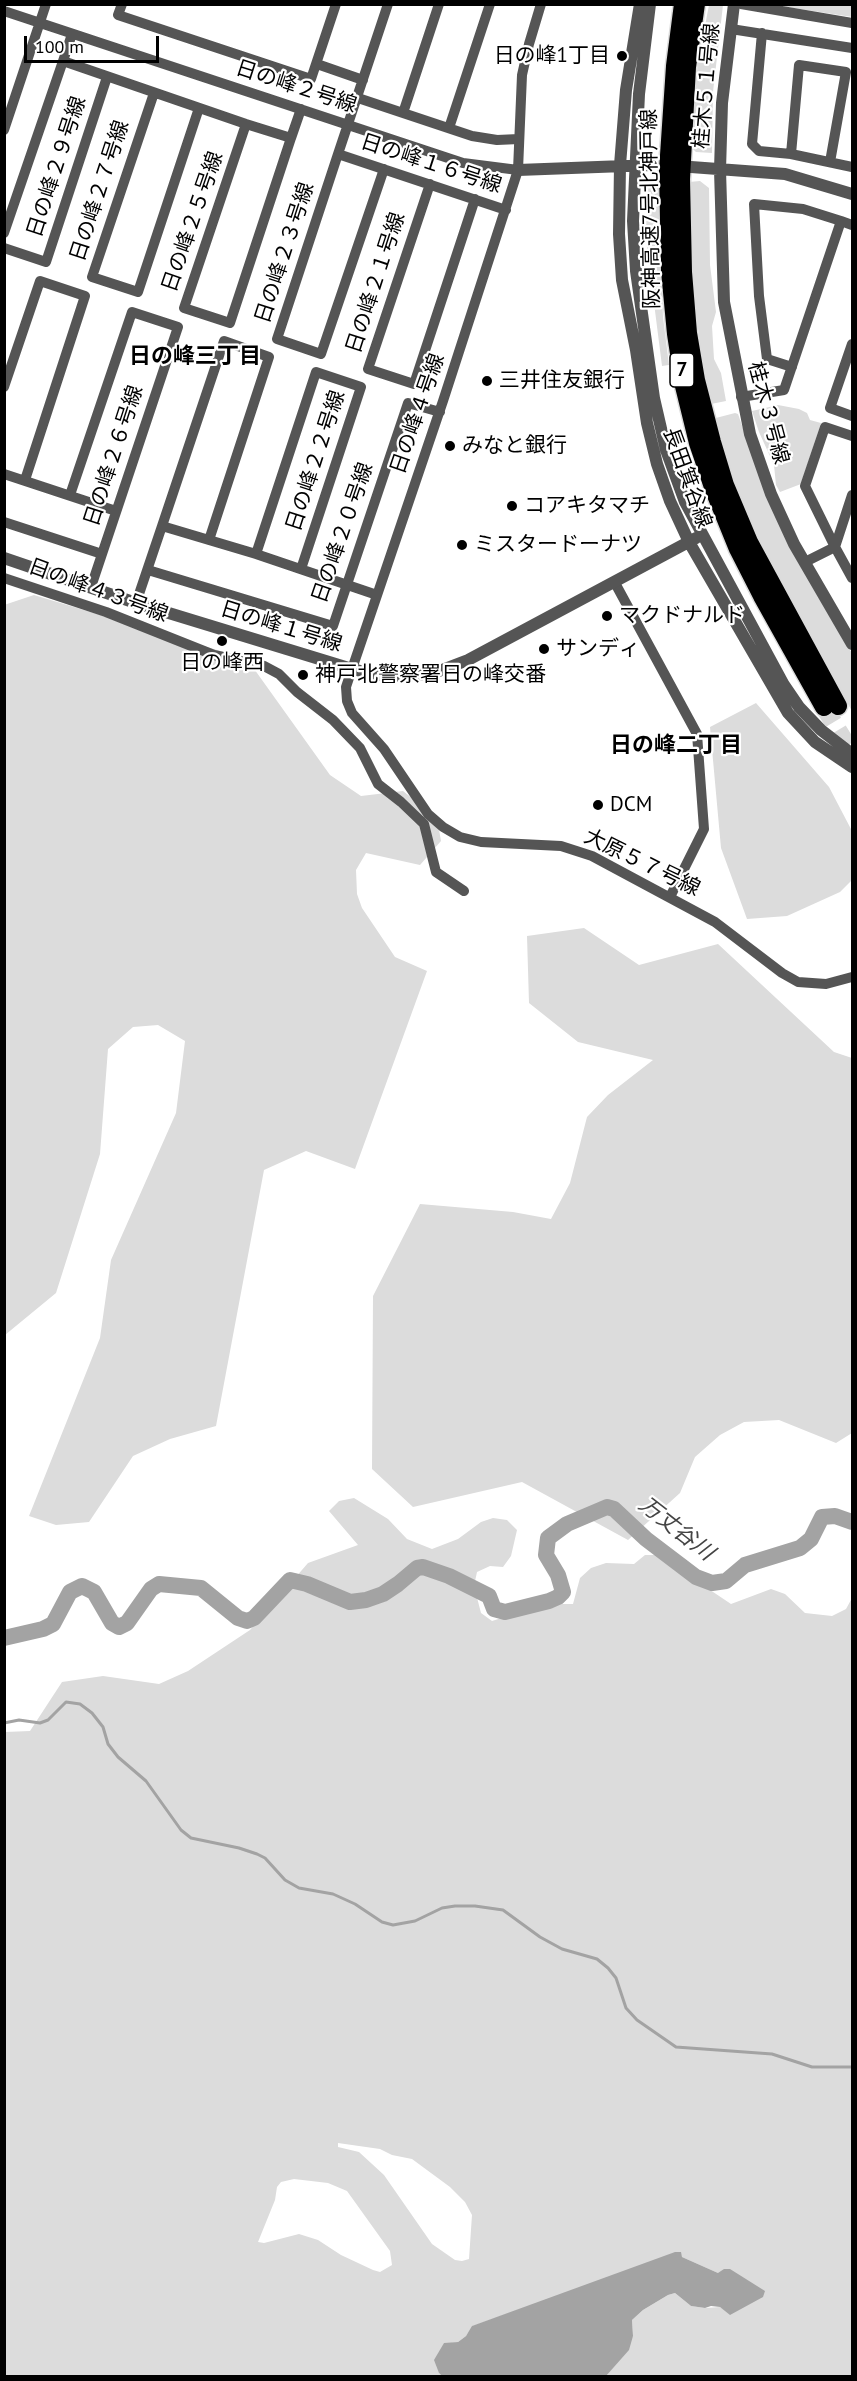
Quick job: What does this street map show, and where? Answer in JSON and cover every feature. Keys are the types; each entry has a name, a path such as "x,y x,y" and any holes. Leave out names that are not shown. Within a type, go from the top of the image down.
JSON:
{"highway":[{"name":"阪神高速7号北神戸線","path":"683,4 675,66 668,170 670,271 684,386 698,443 738,549 762,596 831,706 749,542 722,474 696,380 688,333 683,272 681,179 687,67 696,4"}],"street":[{"path":"4,130 46,4"},
{"path":"122,4 118,15 311,79 336,4"},
{"name":"日の峰１６号線","path":"388,4 338,154 506,210"},
{"path":"403,113 439,4"},
{"path":"448,128 490,4"},
{"name":"日の峰４号線","path":"352,669 440,412 519,170 522,75 541,4"},
{"name":"長田箕谷線","path":"640,4 626,90 620,165 619,234 622,280 647,423 657,464 670,501 689,542 788,713 815,742 852,767"},
{"name":"長田箕谷線","path":"650,4 639,94 633,221 636,271 654,398 674,476 702,536 784,685 799,707 821,730 852,754"},
{"name":"桂木５１号線","path":"720,170 722,103 734,4"},
{"path":"741,4 852,23"},
{"name":"日の峰２号線","path":"4,11 463,164 519,170 651,165"},
{"path":"731,29 852,48"},
{"name":"日の峰２９号線","path":"4,232 72,33"},
{"path":"762,33 752,144 759,151 791,154 852,167"},
{"path":"63,61 291,138 301,109"},
{"path":"316,64 363,80"},
{"path":"791,154 799,65 846,72 830,162"},
{"name":"日の峰２９号線","path":"4,248 46,262 107,76"},
{"name":"日の峰２７号線","path":"153,93 92,277 138,292 199,108"},
{"path":"358,98 472,136 497,140 519,139"},
{"name":"日の峰２５号線","path":"246,124 184,308 230,323 291,138"},
{"name":"日の峰２３号線","path":"338,154 277,339 321,354 384,169"},
{"path":"691,167 785,174 852,194"},
{"name":"桂木３号線","path":"720,170 723,302 750,434 771,494 805,562 852,644"},
{"name":"日の峰２１号線","path":"430,184 368,369 414,384 475,200"},
{"path":"792,368 767,359 759,296 754,204 803,209 852,225"},
{"path":"741,397 784,390 841,221"},
{"path":"4,387 40,281 86,296 25,480"},
{"name":"日の峰２６号線","path":"70,495 132,312 178,327 91,587"},
{"path":"136,603 224,341 269,357 209,540"},
{"path":"852,344 830,408 852,416"},
{"name":"日の峰２２号線","path":"256,554 315,372 361,387 301,569"},
{"name":"日の峰２０号線","path":"148,570 333,626 408,403 440,412"},
{"path":"852,436 825,427 805,486 852,578"},
{"path":"4,474 116,511"},
{"path":"805,562 835,547 852,495"},
{"path":"4,522 102,554"},
{"path":"162,526 256,554 377,595"},
{"name":"日の峰１号線","path":"4,558 136,603 352,669 378,675 406,676 434,673 468,660 702,536"},
{"name":"日の峰４３号線","path":"4,578 106,612 214,655 264,666 279,674 297,692 333,720 360,748 378,784 424,824 436,872 464,891"},
{"path":"615,583 697,735 704,830 670,897"},
{"name":"大原５７号線","path":"352,669 346,687 346,701 352,713 384,749 428,814 443,827 460,837 481,842 561,846 592,856 715,922 783,974 798,982 826,984 852,977"},
{"path":"401,802 415,795"}],"shaded area":[{"path":"709,5 723,5 713,92 712,153 696,152 690,146 698,62"},
{"path":"774,5 852,5 852,17"},
{"path":"658,177 663,317 669,365 662,366 646,240 646,186"},
{"path":"700,181 709,188 710,265 716,312 712,326 714,359 721,373 726,401 711,404 703,369 692,280 689,182"},
{"path":"778,405 799,409 807,413 810,420 821,423 801,484 780,492 776,485 774,465 752,411"},
{"path":"738,414 766,494 852,653 852,711 775,579 741,508 712,419"},
{"path":"34,595 247,659 330,775 361,796 403,791 437,818 441,841 420,865 366,853 356,870 357,894 362,908 395,957 427,971 355,1169 306,1151 264,1170 216,1426 170,1439 133,1456 89,1522 56,1525 29,1516 100,1338 111,1260 176,1113 185,1041 158,1025 133,1027 108,1049 100,1154 56,1293 5,1335 4,605"},
{"path":"756,703 829,787 852,831 852,880 840,892 787,916 747,919 721,848 710,727"},
{"path":"584,928 639,965 718,944 834,1052 852,1058 852,1433 836,1443 779,1420 744,1422 720,1435 695,1457 680,1493 628,1540 522,1482 413,1507 372,1469 373,1296 420,1204 513,1212 551,1219 570,1183 587,1117 608,1095 653,1060 578,1042 529,1003 527,936"},
{"path":"354,1498 388,1519 407,1539 432,1549 458,1539 481,1522 493,1518 507,1520 517,1530 511,1556 503,1567 490,1566 477,1572 474,1586 481,1613 492,1621 546,1604 573,1604 580,1578 591,1568 606,1563 634,1564 645,1555 658,1555 731,1604 771,1589 785,1594 805,1613 832,1616 846,1609 852,1598 852,2376 606,2376 633,2336 632,2320 643,2310 668,2295 675,2293 691,2306 720,2307 726,2310 718,2273 682,2257 680,2252 473,2326 458,2342 444,2344 439,2373 442,2376 5,2376 5,1732 30,1731 62,1682 103,1676 159,1684 188,1671 250,1630 308,1563 358,1545 329,1511 339,1501","holes":["338,2143 380,2149 392,2155 412,2159 450,2187 465,2202 472,2215 469,2259 455,2260 432,2244 384,2175 359,2152 338,2147","294,2179 328,2183 347,2191 390,2251 392,2265 380,2272 373,2270 341,2255 318,2240 299,2234 264,2243 258,2242 275,2200 277,2187 281,2182"]},
{"path":"675,2252 681,2252 682,2257 718,2273 724,2269 730,2269 765,2291 763,2297 730,2315 720,2307 691,2306 675,2293 668,2295 643,2310 632,2320 633,2336 629,2350 606,2376 442,2376 439,2373 434,2360 444,2343 458,2342 466,2336 472,2326"}],"waterway":[{"name":"万丈谷川","path":"4,1638 43,1629 53,1624 70,1592 82,1586 94,1592 112,1623 119,1627 127,1623 151,1589 159,1584 201,1588 238,1618 247,1621 254,1618 290,1580 307,1584 350,1602 366,1600 383,1594 417,1568 423,1567 449,1576 489,1596 494,1609 505,1612 549,1601 563,1592 558,1575 546,1555 548,1538 567,1524 607,1507 614,1509 646,1539 696,1577 712,1583 726,1581 745,1565 800,1548 811,1539 822,1517 835,1516 852,1522"},
{"path":"4,1723 19,1720 40,1723 48,1720 66,1702 80,1704 92,1713 103,1727 108,1744 118,1757 146,1781 181,1830 191,1838 257,1854 265,1858 285,1880 299,1888 333,1894 355,1904 382,1922 393,1925 415,1921 442,1908 455,1906 503,1910 540,1937 562,1949 597,1959 616,1978 626,2008 637,2020 676,2047 772,2054 812,2067 852,2067"}],"tunnel":[{"path":"824,707 852,753"}],"place":[{"name":"日の峰1丁目","path":"622,56"},
{"name":"三井住友銀行","path":"487,381"},
{"name":"みなと銀行","path":"450,446"},
{"name":"コアキタマチ","path":"512,506"},
{"name":"ミスタードーナツ","path":"462,545"},
{"name":"マクドナルド","path":"607,616"},
{"name":"日の峰西","path":"222,641"},
{"name":"サンディ","path":"544,649"},
{"name":"神戸北警察署日の峰交番","path":"303,675"},
{"name":"DCM","path":"598,805"}],"district":[{"name":"日の峰三丁目","path":"195,357"},
{"name":"日の峰二丁目","path":"676,746"}]}
